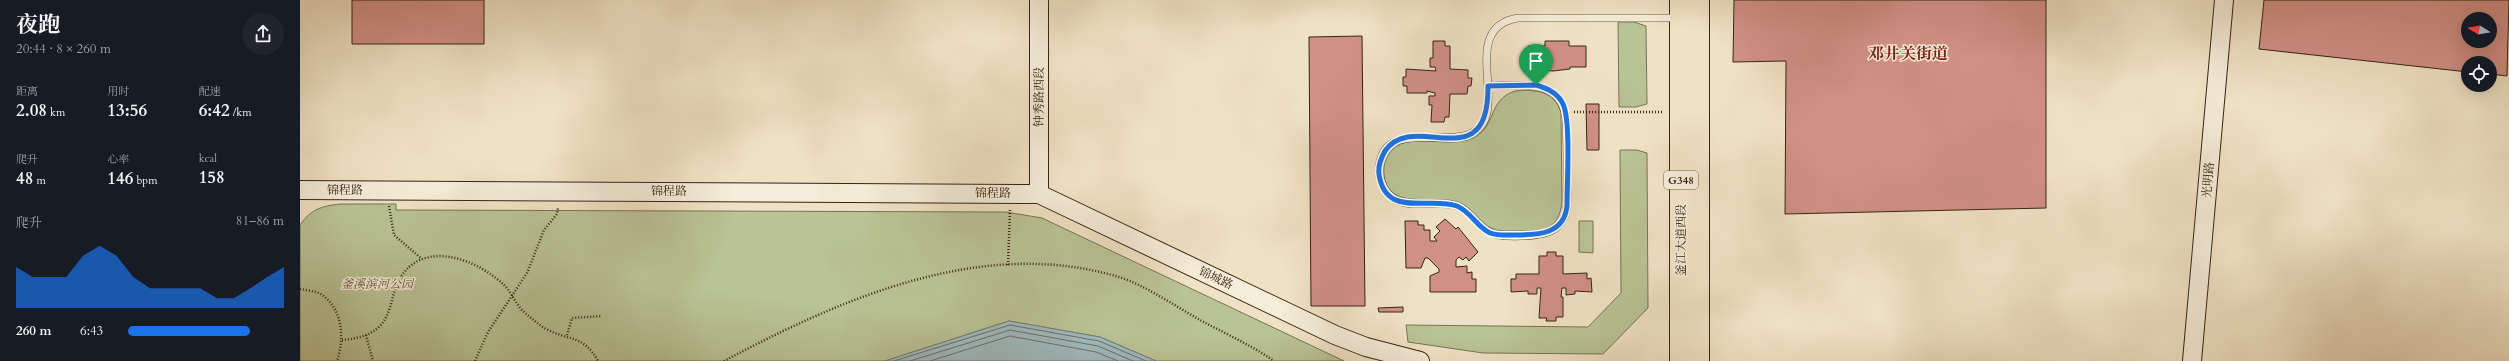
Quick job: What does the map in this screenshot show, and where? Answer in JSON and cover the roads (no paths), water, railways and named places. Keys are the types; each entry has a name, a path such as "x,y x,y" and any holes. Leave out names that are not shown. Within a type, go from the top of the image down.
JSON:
{"highway":[{"name":"釜江大道西段","path":"1698,0 1698,361"},
{"name":"釜江大道西段","path":"1681,9 1681,361"}],"street":[{"name":"钟秀路西段","path":"1039,0 1039,194"},
{"name":"光明路","path":"2192,361 2224,0"},
{"name":"锦程路","path":"300,190 1039,194"},
{"name":"锦城路","path":"1039,194 1335,335 1396,355 1420,361"}],"lane":[{"path":"1488,86 1536,85 1546,88 1559,98 1566,112 1566,212 1560,223 1550,232 1539,235 1499,235 1486,230 1465,211 1455,206 1409,204 1392,198 1383,186 1379,174 1382,157 1387,148 1405,138 1459,137 1474,132 1483,123 1487,112 1489,38 1497,27 1510,19 1681,9"}],"water":[{"path":"1009,321 1100,337 1156,361 885,361"}],"district":[{"name":"邓井关街道","path":"1908,53"}],"park label":[{"name":"釜溪滨河公园","path":"377,284"}]}
